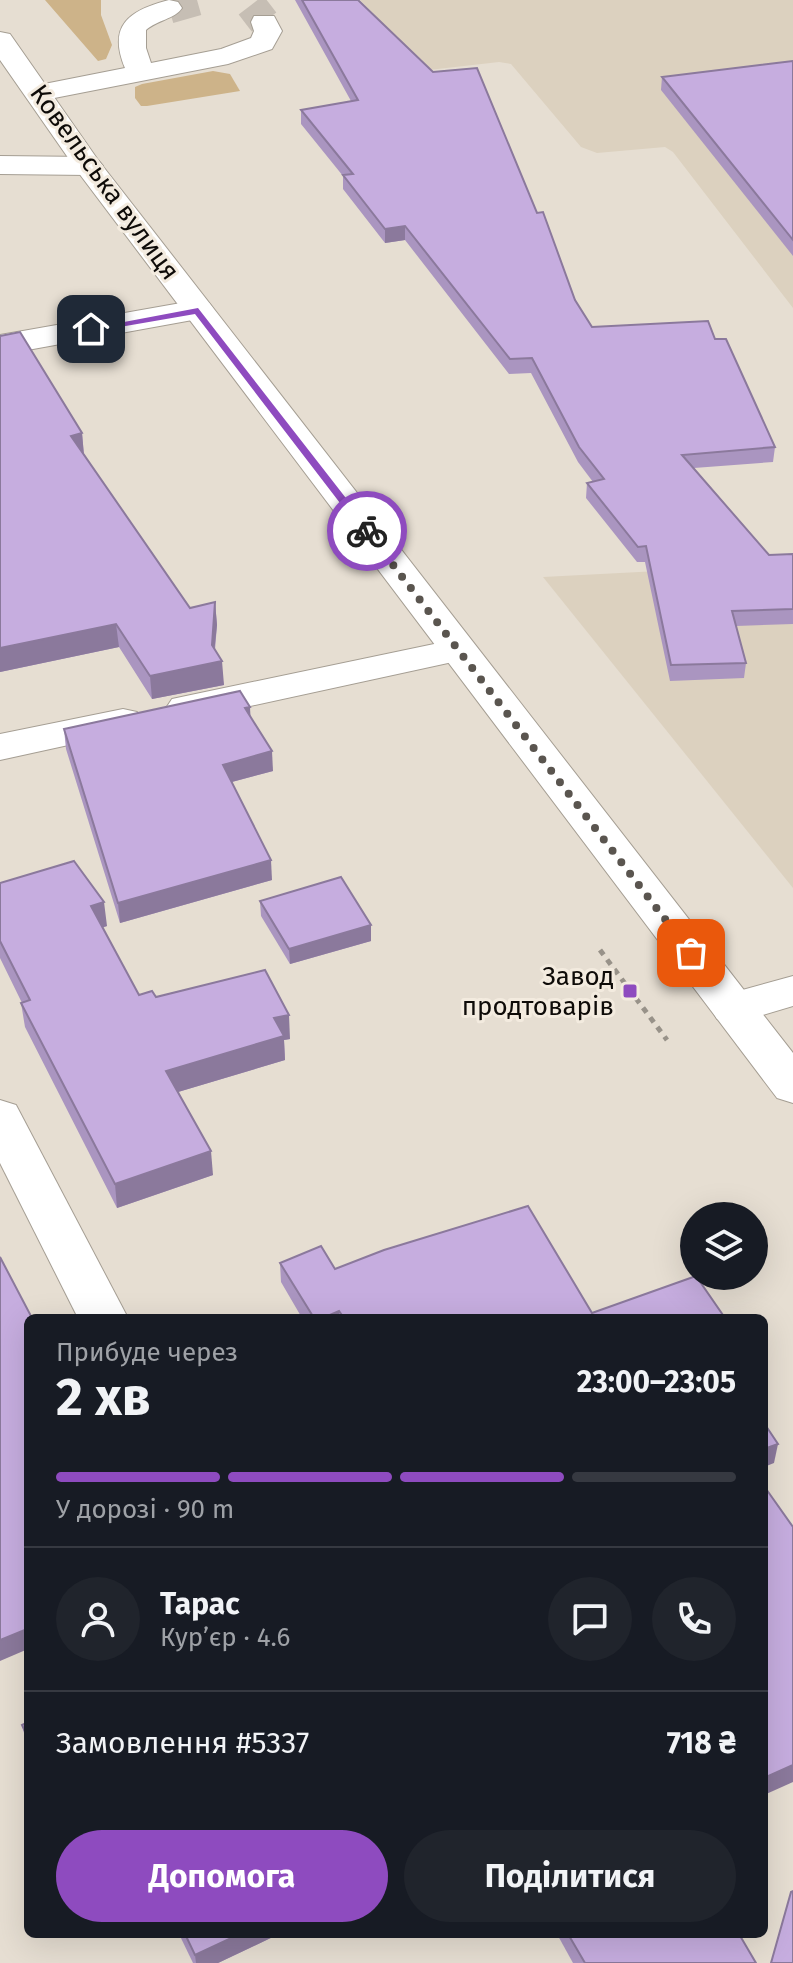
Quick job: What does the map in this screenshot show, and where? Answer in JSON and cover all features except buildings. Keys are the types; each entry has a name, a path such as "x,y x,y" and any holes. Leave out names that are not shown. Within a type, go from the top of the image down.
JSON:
{"main road":[{"path":"141,73 131,52 134,26 145,14 169,8"},
{"path":"39,93 228,56 262,43 268,31 254,9"},
{"name":"Ковельська вулиця","path":"0,40 88,166 793,1086"},
{"path":"0,165 88,166"},
{"path":"0,345 198,310"},
{"path":"0,747 458,650"},
{"path":"733,1008 793,991"},
{"path":"0,1117 101,1314"}],"path":[{"path":"600,950 667,1040"}],"shaded area":[{"path":"45,0 101,0 101,15 112,45 106,59 98,61"},
{"path":"360,0 793,0 793,308 673,152 665,147 597,153 581,147 511,64 499,62 429,70"},
{"path":"213,71 230,74 240,91 147,106 141,106 135,98 135,87 142,84"},
{"path":"793,564 793,888 543,577"}],"tunnel":[{"path":"169,8 197,0"},
{"path":"251,5 264,22"}],"way so far":[{"path":"367,531 691,953"}],"place":[{"name":"Завод продтоварів","path":"630,991"}],"route":[{"path":"91,329 198,310 367,531"}]}
